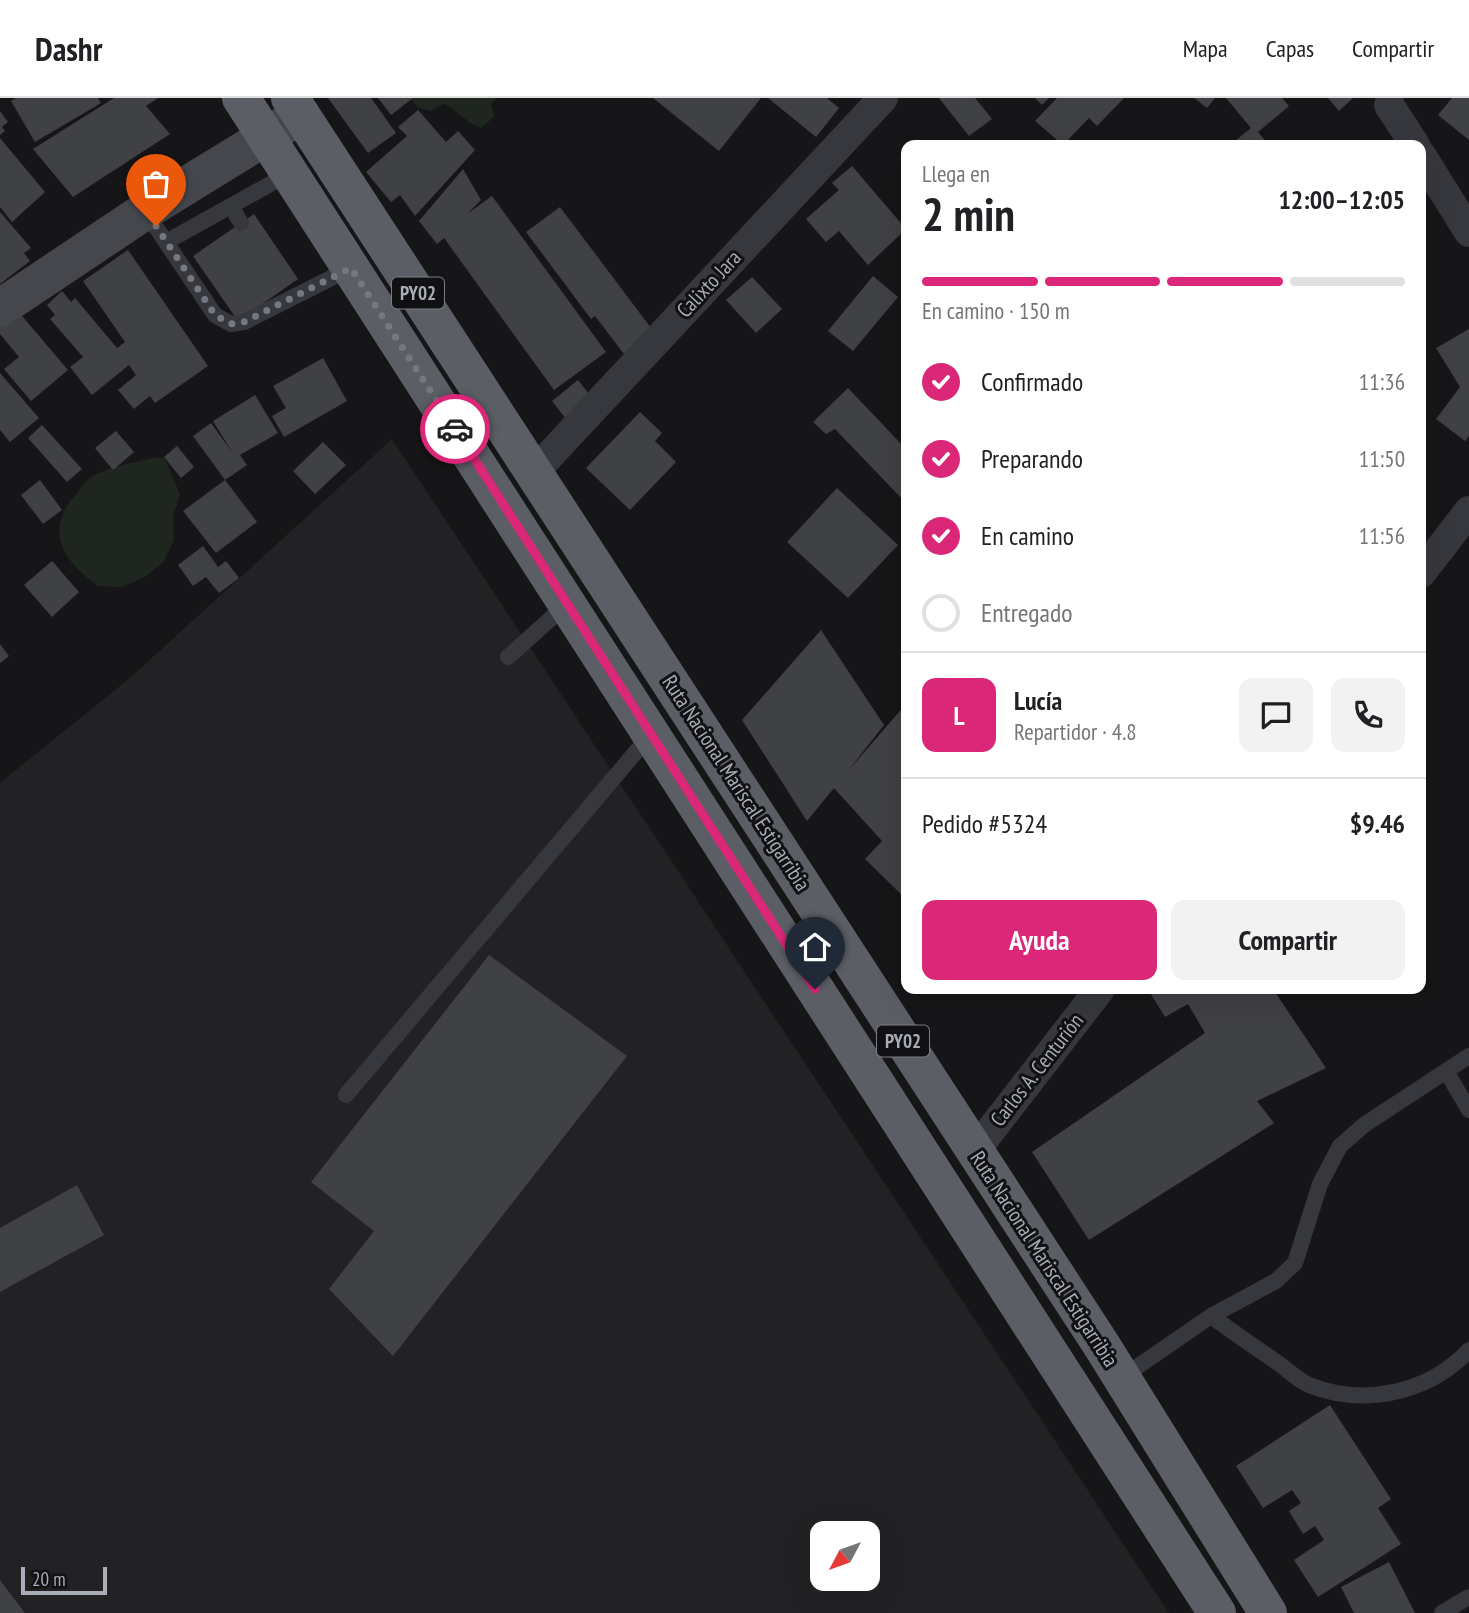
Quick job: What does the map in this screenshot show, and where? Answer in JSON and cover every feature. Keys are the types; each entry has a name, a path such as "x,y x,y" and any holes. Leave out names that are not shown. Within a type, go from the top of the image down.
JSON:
{"highway":[{"name":"PY02","path":"241,98 1217,1613"},
{"name":"Ruta Nacional Mariscal Estigarribia","path":"295,106 535,471 1121,1378 1268,1613"}],"main road":[{"path":"0,308 156,226 265,136 295,106"}],"street":[{"name":"Calixto Jara","path":"535,471 883,98"},
{"path":"1389,105 1412,140"},
{"path":"1426,163 1469,232"},
{"path":"1426,567 1469,511"},
{"name":"Carlos A. Centurión","path":"974,1152 1096,994"}],"lane":[{"path":"290,173 232,208 156,226 215,315 223,322 244,322 286,295 351,268"},
{"path":"232,208 241,223"},
{"path":"508,657 567,604"},
{"path":"346,1094 651,734"},
{"path":"1121,1378 1211,1316 1276,1280 1295,1263 1320,1184 1340,1146 1364,1125 1469,1056"},
{"path":"1446,1071 1469,1110"},
{"path":"1211,1316 1308,1384 1343,1394 1363,1396 1392,1392 1424,1383 1458,1362 1469,1350"},
{"path":"1442,1613 1469,1597"}],"shaded area":[{"path":"411,98 497,98 491,105 494,117 481,128 448,106 443,104 431,111 417,107"},
{"path":"392,439 1169,1613 0,1613 0,783 131,677"},
{"path":"164,457 180,494 173,516 174,540 164,561 145,577 122,587 98,586 75,566 61,544 61,519 67,507 91,477 126,464"}],"building":[{"path":"16,98 98,98 101,103 35,142 11,101"},
{"path":"114,98 158,98 146,106 170,134 73,197 33,149"},
{"path":"328,98 371,98 396,133 368,153"},
{"path":"378,98 413,98 391,115"},
{"path":"653,98 761,98 719,151"},
{"path":"768,98 827,98 839,108 816,137"},
{"path":"939,98 975,98 992,119 969,136"},
{"path":"1035,98 1049,98 1042,105"},
{"path":"1057,98 1124,98 1097,126 1089,118 1068,140 1057,140 1035,121"},
{"path":"1194,98 1215,98 1207,108"},
{"path":"1226,98 1282,98 1289,106 1258,132 1265,140 1236,140 1251,128"},
{"path":"1328,98 1353,98 1339,111"},
{"path":"1452,98 1469,98 1469,140 1438,115"},
{"path":"418,110 446,142 458,131 475,150 415,216 400,195 391,202 366,172 407,136 398,127"},
{"path":"0,111 8,122 2,127 5,131 0,135"},
{"path":"0,138 45,192 12,222 0,207"},
{"path":"852,166 901,223 901,234 868,265 839,231 826,242 806,219 839,190 832,183"},
{"path":"463,169 481,200 467,214 492,196 606,352 554,390 444,238 437,244 419,221"},
{"path":"560,207 654,332 624,354 595,316 591,319 526,232"},
{"path":"0,212 31,248 24,253 30,261 0,284"},
{"path":"254,214 298,279 238,321 193,256"},
{"path":"128,250 208,366 155,403 150,396 134,409 118,390 136,375 129,365 92,395 70,367 83,357 50,319 55,315 47,305 62,291 71,302 75,298 117,348 125,342 83,281"},
{"path":"873,276 898,297 853,351 828,331"},
{"path":"752,277 782,309 756,333 726,300"},
{"path":"17,310 68,370 31,401 4,369 19,357 0,334 0,325"},
{"path":"1469,329 1469,436 1465,441 1436,419 1460,387 1436,348"},
{"path":"323,358 347,401 284,437 272,416 286,408 273,386"},
{"path":"0,373 39,418 10,442 0,430"},
{"path":"578,380 592,398 566,419 552,401"},
{"path":"848,388 901,444 901,498 835,429 826,434 813,422"},
{"path":"255,395 278,433 240,455 247,465 225,480 193,436 211,423 232,452 213,421"},
{"path":"640,412 662,433 655,441 676,462 630,510 586,468"},
{"path":"42,425 82,469 67,482 28,438"},
{"path":"116,431 134,452 113,470 95,448"},
{"path":"323,442 346,465 315,494 293,471"},
{"path":"177,446 194,467 181,478 164,457"},
{"path":"40,480 62,510 43,524 21,495"},
{"path":"225,480 257,522 216,553 183,511"},
{"path":"837,488 898,545 848,598 787,542"},
{"path":"203,546 218,567 226,561 239,578 219,593 206,577 193,586 178,565"},
{"path":"52,561 79,592 52,617 24,585"},
{"path":"821,630 884,725 847,772 901,710 901,894 865,859 882,841 834,788 807,821 742,720"},
{"path":"0,644 9,656 0,663"},
{"path":"489,955 627,1056 393,1356 329,1289 374,1231 311,1182"},
{"path":"1151,994 1276,994 1326,1068 1257,1101 1274,1123 1089,1240 1032,1152 1205,1033 1188,1004 1165,1017"},
{"path":"77,1185 104,1235 0,1292 0,1228"},
{"path":"1330,1405 1391,1499 1378,1508 1401,1544 1318,1597 1294,1560 1324,1540 1315,1526 1303,1534 1289,1511 1301,1503 1292,1490 1263,1508 1236,1466"},
{"path":"1389,1562 1415,1613 1354,1613 1341,1587"},
{"path":"0,1580 25,1613 0,1613"}],"way so far":[{"path":"156,226 215,315 223,322 231,324 244,322 351,268 455,429"}],"route":[{"path":"455,429 815,989"}]}
